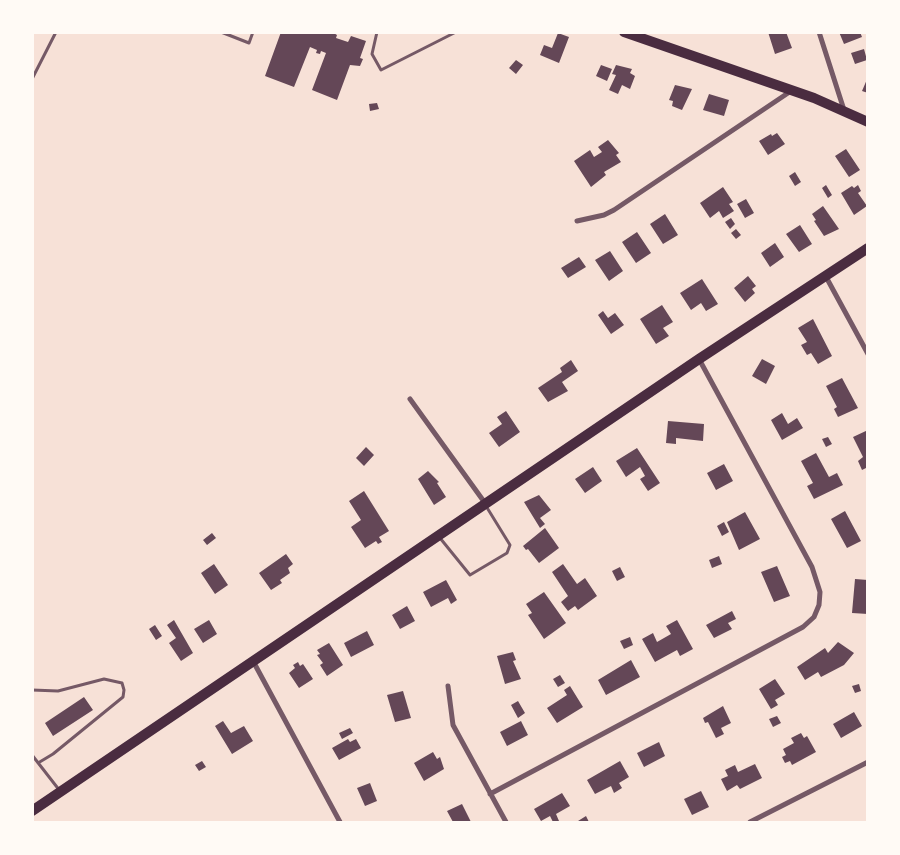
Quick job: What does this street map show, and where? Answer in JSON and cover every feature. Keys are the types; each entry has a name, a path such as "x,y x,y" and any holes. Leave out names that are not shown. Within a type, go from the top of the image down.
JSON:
{"main road":[{"path":"624,32 791,90 868,122"},
{"path":"32,811 699,358 825,274 868,248"}],"street":[{"path":"819,32 844,112"},
{"path":"577,220 604,215 614,210 791,90"},
{"path":"825,274 868,354"},
{"path":"490,794 803,627 814,617 819,605 820,592 812,567 699,358"},
{"path":"410,399 484,503"},
{"path":"252,661 340,822"},
{"path":"448,686 454,725 506,822"},
{"path":"750,822 868,762"}],"lane":[{"path":"32,79 56,32"},
{"path":"221,32 249,43 253,32"},
{"path":"377,32 372,54 381,70 456,32"},
{"path":"438,535 470,575 507,553 510,545 507,537 484,503"},
{"path":"32,690 58,691 104,679 122,683 124,690 123,696 53,754 38,763"},
{"path":"32,755 60,792"}],"building":[{"path":"281,32 332,32 337,35 336,38 348,42 351,36 366,41 360,58 363,59 360,66 350,65 337,100 312,90 326,53 321,51 320,54 316,53 317,50 310,47 294,87 265,76"},
{"path":"768,32 786,32 792,48 775,54"},
{"path":"839,32 860,32 862,37 844,44"},
{"path":"558,33 569,37 559,63 540,55 544,45 552,48"},
{"path":"864,49 867,60 855,64 851,53"},
{"path":"516,60 523,65 516,74 509,68"},
{"path":"601,65 612,69 607,81 596,76"},
{"path":"616,65 632,69 630,73 635,76 630,89 622,85 618,94 609,90 616,75 612,74"},
{"path":"868,77 868,93 862,91"},
{"path":"675,85 692,89 682,110 672,106 673,101 669,100"},
{"path":"709,94 729,100 724,116 703,110"},
{"path":"377,103 379,109 370,111 369,104"},
{"path":"777,133 785,144 768,155 759,141 771,134 772,136"},
{"path":"608,140 619,153 616,155 621,162 604,172 606,175 591,187 574,161 590,150 594,157 602,152 598,147"},
{"path":"846,149 860,170 849,177 835,156"},
{"path":"795,172 801,182 795,186 789,176"},
{"path":"826,185 832,195 828,198 822,188"},
{"path":"858,185 861,191 858,193 867,206 854,215 841,193 852,186 854,188"},
{"path":"723,187 733,202 729,204 734,211 723,218 719,211 710,218 700,203"},
{"path":"746,199 754,213 745,218 737,204"},
{"path":"823,206 839,229 824,236 814,221 816,220 812,214"},
{"path":"665,214 678,235 663,244 650,224"},
{"path":"731,218 735,224 730,229 725,222"},
{"path":"800,225 812,244 799,252 786,234"},
{"path":"736,229 741,235 736,239 731,233"},
{"path":"637,232 651,253 636,263 622,242"},
{"path":"775,243 784,257 770,267 761,253"},
{"path":"610,251 623,271 609,281 595,260"},
{"path":"579,257 586,267 568,278 561,268"},
{"path":"748,276 756,286 752,289 755,293 745,302 734,288"},
{"path":"702,279 718,304 706,311 701,303 691,310 680,293"},
{"path":"662,305 673,322 663,328 669,336 656,344 640,319"},
{"path":"603,311 608,318 615,313 624,325 611,334 598,315"},
{"path":"813,319 832,356 818,364 811,353 807,355 801,345 807,342 798,328"},
{"path":"762,359 775,366 766,384 752,376"},
{"path":"571,360 578,371 562,382 568,391 548,402 538,388 562,372 560,368"},
{"path":"842,378 858,408 838,417 834,409 837,407 826,386"},
{"path":"506,411 520,432 499,447 489,433 502,424 497,417"},
{"path":"782,413 788,424 797,418 803,428 782,440 771,420"},
{"path":"668,421 704,424 703,441 676,438 676,444 666,443"},
{"path":"868,430 868,467 862,470 858,461 863,457 853,437"},
{"path":"828,437 832,444 826,447 822,439"},
{"path":"366,447 374,455 364,466 356,458"},
{"path":"637,448 660,483 648,491 640,479 645,476 640,467 626,477 616,461"},
{"path":"816,453 829,477 837,473 843,485 814,499 807,486 813,483 801,461"},
{"path":"724,464 733,481 716,490 707,473"},
{"path":"593,467 602,481 585,493 575,479"},
{"path":"428,471 439,482 437,483 446,497 434,505 418,479"},
{"path":"364,491 389,531 379,537 382,542 378,544 376,541 365,548 351,527 361,520 349,501"},
{"path":"539,495 551,510 540,518 545,524 540,528 524,502"},
{"path":"845,511 861,541 847,548 831,519"},
{"path":"745,512 760,539 739,550 727,522"},
{"path":"724,522 729,532 722,536 717,526"},
{"path":"545,528 559,548 539,563 528,549 526,550 523,546"},
{"path":"212,533 216,538 207,545 203,540"},
{"path":"286,554 293,564 288,568 290,573 280,580 282,583 271,590 259,573"},
{"path":"719,556 722,564 712,568 709,560"},
{"path":"214,564 228,585 215,594 201,573"},
{"path":"563,564 577,584 585,578 597,596 578,610 575,606 568,611 561,602 568,596 552,572"},
{"path":"777,566 790,596 774,602 761,572"},
{"path":"620,567 625,577 617,581 612,571"},
{"path":"855,579 868,580 868,614 852,613"},
{"path":"446,580 457,600 451,604 448,598 431,607 423,592"},
{"path":"544,592 566,623 544,639 528,615 532,613 526,604"},
{"path":"407,606 415,621 400,629 392,615"},
{"path":"732,611 736,619 728,623 732,629 714,638 706,625"},
{"path":"174,620 193,653 181,661 169,643 176,638 167,625"},
{"path":"209,620 217,634 203,643 194,629"},
{"path":"677,620 693,649 680,656 677,650 655,662 642,639 653,633 657,642 671,634 666,626"},
{"path":"155,625 162,636 156,640 149,629"},
{"path":"367,631 374,645 351,657 344,643"},
{"path":"630,637 633,645 624,649 620,641"},
{"path":"838,642 854,653 844,665 821,677 818,672 805,680 797,667 825,648 828,653"},
{"path":"329,643 343,665 327,676 320,665 323,663 317,655 320,654 317,650"},
{"path":"513,652 516,660 513,661 521,679 505,684 497,656"},
{"path":"631,660 640,677 606,695 598,680"},
{"path":"298,662 300,666 303,664 313,679 299,688 289,673 295,668 293,665"},
{"path":"560,675 565,683 558,687 553,679"},
{"path":"775,679 785,694 775,700 778,705 771,709 759,689"},
{"path":"859,684 861,691 855,693 852,686"},
{"path":"570,686 583,707 557,723 547,708 567,695 564,690"},
{"path":"403,691 411,718 395,722 387,695"},
{"path":"84,697 93,710 53,736 45,723"},
{"path":"518,701 525,713 518,718 511,705"},
{"path":"723,706 731,723 721,728 724,734 716,738 708,722 705,723 703,718"},
{"path":"854,712 862,726 841,738 833,724"},
{"path":"777,716 781,723 773,727 769,719"},
{"path":"223,721 231,733 244,726 253,741 232,754 215,726"},
{"path":"521,721 528,735 507,746 500,732"},
{"path":"350,728 353,733 342,739 339,733"},
{"path":"801,733 804,738 807,736 816,752 792,765 790,761 785,763 782,757 786,755 783,749 794,743 791,738"},
{"path":"348,739 350,742 356,739 361,748 339,760 332,748"},
{"path":"659,742 665,756 644,767 637,753"},
{"path":"433,752 437,759 440,757 444,769 424,781 414,763"},
{"path":"202,761 206,767 199,771 195,765"},
{"path":"620,761 629,777 619,783 622,788 614,793 611,786 595,794 587,780"},
{"path":"755,764 762,778 740,789 737,785 727,791 721,779 728,776 725,770 735,765 738,772"},
{"path":"370,783 377,801 365,806 357,788"},
{"path":"701,791 709,807 692,815 684,799"},
{"path":"562,793 570,806 556,814 559,821 553,822 550,816 541,821 534,809"},
{"path":"462,804 471,822 453,822 447,811"},
{"path":"586,816 589,822 578,821"}]}
